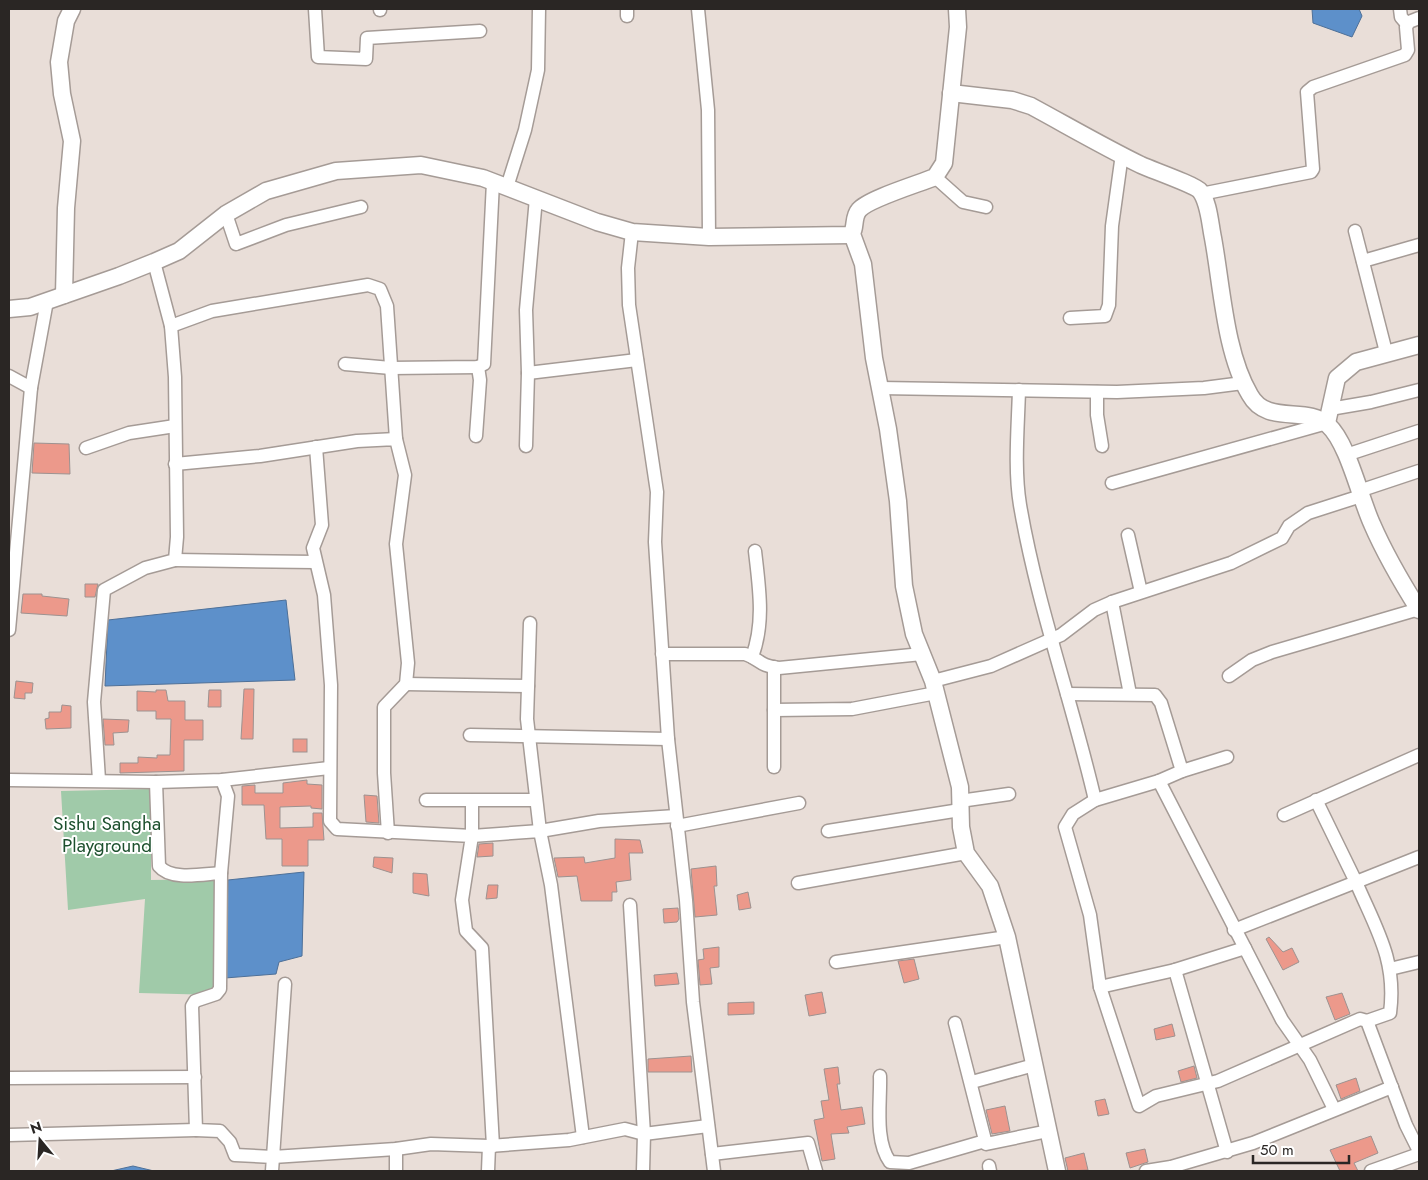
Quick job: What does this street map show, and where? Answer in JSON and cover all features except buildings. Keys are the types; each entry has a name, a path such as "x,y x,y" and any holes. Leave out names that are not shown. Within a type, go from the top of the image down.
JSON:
{"street":[{"path":"64,295 66,208 72,142 62,94 59,62 66,21 72,9"},
{"path":"315,9 318,57 366,59 366,38 480,31"},
{"path":"345,364 391,368 478,367 484,364 500,184 524,130 538,70 538,9"},
{"path":"698,9 708,110 709,238"},
{"path":"957,9 958,27 944,163 941,171 935,177 864,205 854,217 852,234 863,264 898,501 904,586 914,634 934,687 960,787 961,827 966,853 990,886 1007,937 1057,1171"},
{"path":"1201,194 1310,172 1313,169 1307,92 1313,87 1405,55 1408,50 1407,24 1401,17 1400,9"},
{"path":"1407,24 1419,18"},
{"path":"951,92 1012,100 1032,106 1140,164 1199,190 1205,200 1212,230 1234,361 1251,398 1260,408 1271,412 1311,418 1329,416"},
{"path":"1070,318 1105,316 1109,304 1112,226 1122,154"},
{"path":"9,309 30,307 154,262 179,251 226,214 266,191 336,171 421,165 500,184 597,222 632,232 709,238 852,234"},
{"path":"935,177 963,202 986,207"},
{"path":"526,446 528,373 526,310 536,198"},
{"path":"226,214 236,244 286,225 361,207"},
{"path":"1355,231 1386,352"},
{"path":"632,232 628,268 629,305 657,492 655,542 668,739 686,900 692,1002 714,1171"},
{"path":"1362,260 1419,245"},
{"path":"154,262 171,326 177,537 175,560"},
{"path":"171,326 212,311 368,285 380,289 384,296 389,318 396,439 405,475 396,544 408,663 406,684 384,707 384,773 388,833"},
{"path":"9,630 31,388 47,301"},
{"path":"1229,676 1252,660 1272,652 1419,610 1396,572 1372,525 1346,455 1329,416 1337,378 1356,362 1386,352 1419,345"},
{"path":"528,373 637,360"},
{"path":"476,436 480,380 478,367"},
{"path":"9,376 31,388"},
{"path":"880,388 1096,392 1204,388 1243,383"},
{"path":"1018,390 1020,503 1051,640 1096,800"},
{"path":"1112,483 1372,402 1419,390"},
{"path":"1096,392 1097,415 1102,446"},
{"path":"86,448 129,433 175,426"},
{"path":"1346,455 1419,431"},
{"path":"175,464 260,456 357,441 396,439"},
{"path":"316,447 322,525 313,548 324,595 331,685 328,814 332,826 337,829 388,833 472,836 540,831 599,821 677,821 799,803"},
{"path":"774,710 852,709 934,687 991,666 1061,635 1094,610 1141,592 1232,563 1282,538 1289,526 1308,513 1419,471"},
{"path":"1128,535 1141,592"},
{"path":"752,657 758,642 761,621 755,551"},
{"path":"99,780 94,702 104,590 145,568 175,560 315,562"},
{"path":"1112,602 1130,694"},
{"path":"530,623 529,736 535,800 552,895 583,1137"},
{"path":"662,654 745,654 764,667 774,668 922,654"},
{"path":"774,668 774,766"},
{"path":"406,684 528,686"},
{"path":"1067,694 1155,695 1161,703 1182,771"},
{"path":"470,735 668,739"},
{"path":"1284,815 1419,755"},
{"path":"1227,757 1182,771 1160,781 1096,800 1073,814 1065,827 1090,915 1100,987 1139,1106 1156,1096 1218,1080 1360,1019 1367,1021 1390,1013 1392,994 1388,956 1356,882 1316,800"},
{"path":"9,780 156,782 222,780 329,768"},
{"path":"196,1130 192,1006 195,1001 216,994 220,989 221,873 228,796 222,780"},
{"path":"1160,781 1210,876 1234,930 1282,1020 1310,1060 1334,1108"},
{"path":"156,782 157,856 159,866 164,872 174,874 221,873"},
{"path":"828,831 1009,794"},
{"path":"426,800 535,800"},
{"path":"472,801 472,836 462,900 466,931 482,948 491,1146 488,1171"},
{"path":"798,884 966,853"},
{"path":"1234,930 1419,857"},
{"path":"630,905 644,1134 643,1171"},
{"path":"836,962 1007,937"},
{"path":"1100,987 1175,970 1245,948"},
{"path":"1390,969 1419,962"},
{"path":"1175,970 1227,1152"},
{"path":"272,1171 285,984"},
{"path":"1367,1021 1406,1125 1419,1152 1371,1171"},
{"path":"955,1024 972,1082 986,1144 1048,1131"},
{"path":"972,1082 1034,1065"},
{"path":"880,1076 881,1138 885,1155 890,1162 909,1163 985,1141"},
{"path":"9,1078 195,1078"},
{"path":"1146,1171 1172,1167 1227,1152 1392,1086"},
{"path":"9,1135 220,1130 230,1142 235,1155 273,1157 396,1149 431,1144 491,1146 583,1137 625,1129 644,1134 708,1126"},
{"path":"712,1154 808,1143 816,1171"},
{"path":"396,1149 396,1171"}],"green space":[{"name":"Sishu Sangha Playground","path":"151,789 151,880 216,879 216,995 139,993 145,899 68,910 61,791"}],"water":[{"path":"1312,9 1359,9 1362,16 1352,37 1313,23"},
{"path":"286,600 295,680 105,686 108,620"},
{"path":"304,872 302,956 279,962 276,974 225,978 228,880"},
{"path":"133,1166 154,1171 111,1171"}]}
